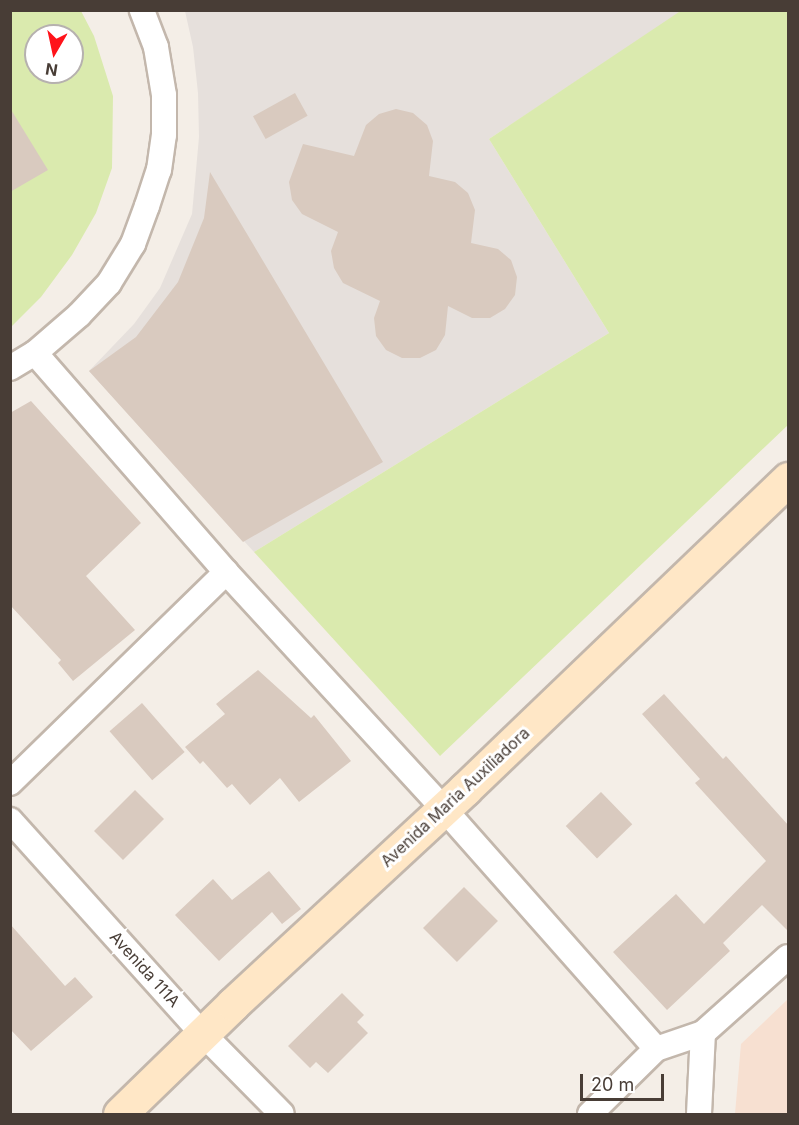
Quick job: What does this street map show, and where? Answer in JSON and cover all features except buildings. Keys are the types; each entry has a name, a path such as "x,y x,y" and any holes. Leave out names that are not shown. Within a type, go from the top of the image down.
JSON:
{"main road":[{"name":"Avenida Maria Auxiliadora","path":"120,1114 444,809 789,479"}],"street":[{"path":"10,368 35,353 79,315 109,283 133,244 153,188 164,135 164,95 156,47 142,10"},
{"path":"35,353 226,572 444,809 656,1049"},
{"path":"10,783 226,572"},
{"name":"Avenida 111A","path":"10,820 203,1034 282,1114"},
{"path":"590,1114 656,1049 703,1033 789,957"},
{"path":"699,1114 703,1033"}],"shaded area":[{"path":"185,11 682,11 489,139 609,333 254,552 89,371 134,324 160,288 192,214 199,137 198,93 193,47"},
{"path":"788,999 788,1114 735,1114 741,1044"}],"green space":[{"path":"682,10 788,11 788,425 440,756 254,552 609,333 489,139"},
{"path":"11,11 81,11 94,36 113,96 112,168 96,213 72,255 41,297 11,327"}]}
